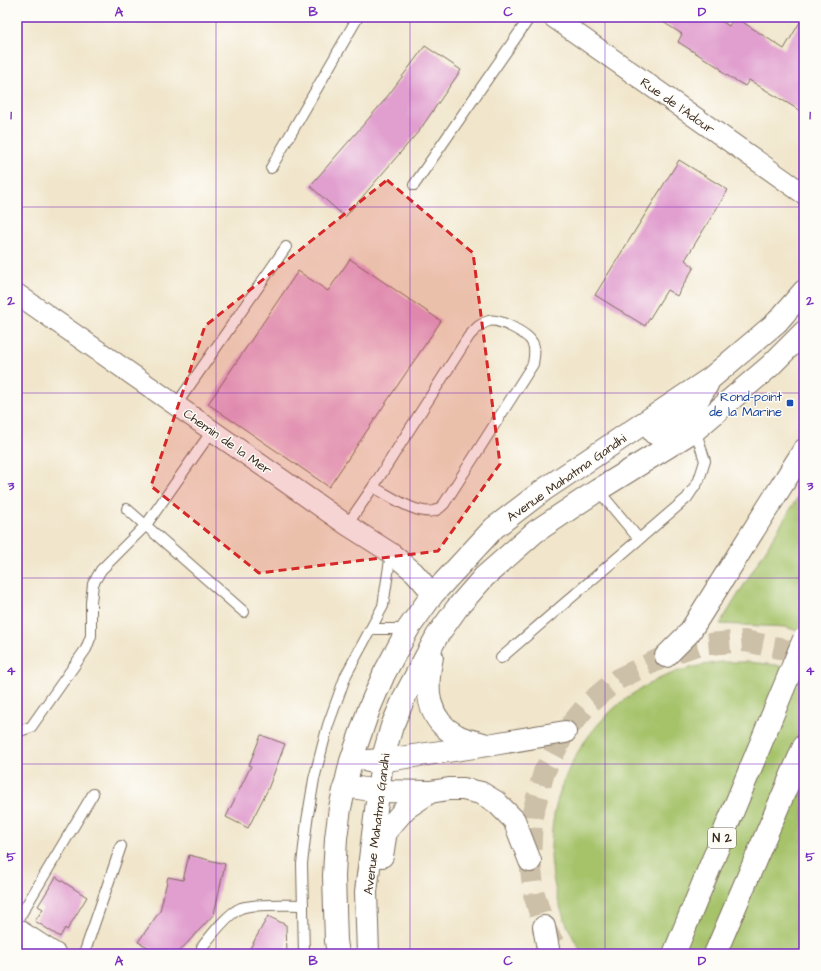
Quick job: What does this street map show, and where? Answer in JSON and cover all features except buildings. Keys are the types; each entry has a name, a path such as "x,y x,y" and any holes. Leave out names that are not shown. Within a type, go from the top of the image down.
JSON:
{"main road":[{"name":"Avenue Mahatma Gandhi","path":"338,954 336,941 334,876 337,826 344,786 369,710 384,674 408,629 433,594 494,528 545,489 686,415 711,378 777,322 804,291"},
{"name":"Avenue Mahatma Gandhi","path":"736,394 754,368 773,345 804,312"},
{"name":"Avenue Mahatma Gandhi","path":"368,954 366,892 382,761 392,726 405,696 437,636 457,608 490,572 535,532 598,490 597,480 600,470 610,461 664,426 736,394 769,367 804,332"},
{"path":"666,656 689,633 804,450"},
{"path":"413,682 411,653 422,634 438,614 433,594"},
{"path":"437,636 430,666 428,686 432,708 440,723 457,736 488,745"},
{"name":"N 2","path":"674,954 804,639"},
{"path":"351,761 382,761 565,732"},
{"path":"715,954 804,746"},
{"path":"344,786 378,791 430,792 449,789 463,789 481,793 496,802 514,820 530,861"},
{"path":"366,924 376,903 386,831 406,808 430,792"},
{"path":"544,927 549,954"}],"street":[{"name":"Rue de l'Adour","path":"553,17 804,194"},
{"name":"Chemin de la Mer","path":"17,294 347,525 391,553 414,572 433,594"},
{"path":"24,941 56,954"}],"lane":[{"path":"271,168 358,17"},
{"path":"414,185 530,17"},
{"path":"176,405 286,247"},
{"path":"347,525 373,487 469,336 479,325 490,320 507,324 528,336 533,343 535,354 533,364 444,504 436,511 425,512 415,510 373,487"},
{"path":"501,658 687,498 699,480 705,461 686,415"},
{"path":"17,732 31,727 86,649 91,636 91,602 93,584 101,570 146,525 212,431"},
{"path":"598,490 639,539"},
{"path":"127,509 244,612"},
{"path":"304,954 302,864 314,779 328,725 346,674 383,606 391,553"},
{"path":"371,629 408,629"},
{"path":"17,921 93,794"},
{"path":"84,954 121,846"},
{"path":"202,947 229,916 240,908 254,905 303,905"}],"highlighted area":[{"path":"387,180 473,253 500,464 438,551 259,573 151,486 205,326"}],"green space":[{"path":"804,487 804,586 798,598 804,601 804,633 785,627 720,624"},
{"path":"721,662 749,662 776,665 804,674 804,954 583,954 565,921 555,886 551,850 554,815 564,780 580,748 602,720 631,695 663,677 694,667"}],"tunnel":[{"path":"554,944 544,927 534,894 530,861 532,816 544,772 565,732 589,703 618,679 666,656 697,645 745,641 779,648 804,657"}],"place":[{"name":"Rond-point de la Marine","path":"790,403"}]}
